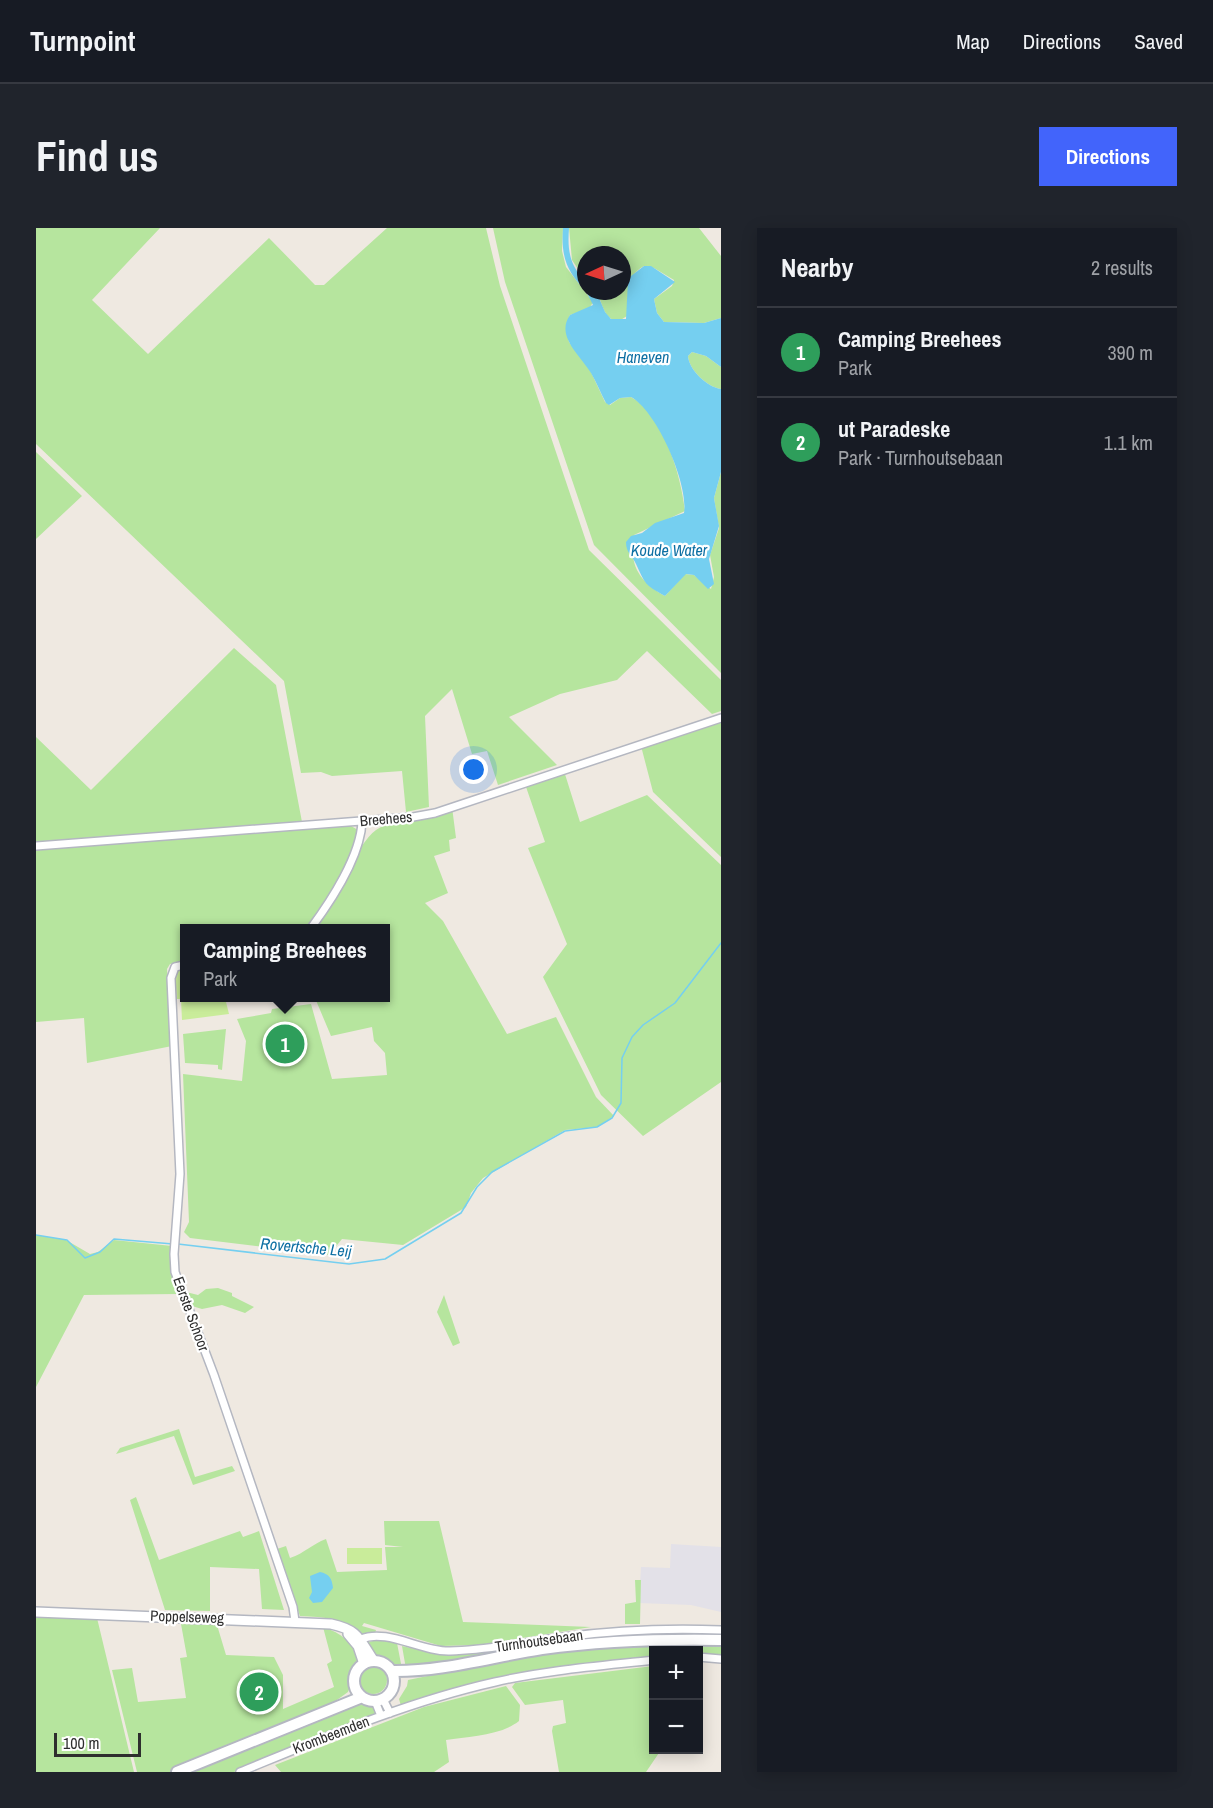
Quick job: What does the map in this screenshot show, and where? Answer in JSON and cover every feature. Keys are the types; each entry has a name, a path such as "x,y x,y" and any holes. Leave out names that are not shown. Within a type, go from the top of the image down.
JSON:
{"main road":[{"name":"Turnhoutsebaan","path":"394,1682 427,1671 539,1650 596,1643 721,1640"},
{"path":"177,1772 362,1697 379,1700 390,1693 394,1682 391,1671 384,1663 369,1662 355,1674 355,1687 362,1697"},
{"name":"Turnhoutsebaan","path":"391,1671 427,1671"},
{"path":"307,1719 340,1700 355,1687"}],"street":[{"name":"Breehees","path":"36,846 362,821 435,813 721,718"},
{"path":"314,924 336,888 356,849 362,821"},
{"name":"Eerste Schoor","path":"180,966 175,967 171,978 180,1162 180,1200 174,1248 177,1284 232,1427 293,1607 295,1621"},
{"name":"Poppelseweg","path":"36,1612 295,1621 337,1625 350,1629 361,1639 369,1662"},
{"path":"337,1625 356,1642 369,1662"},
{"name":"Turnhoutsebaan","path":"361,1639 379,1635 432,1651 461,1651 609,1632 721,1630"},
{"path":"703,1657 721,1659"},
{"path":"379,1700 390,1713 505,1680 649,1661"},
{"path":"379,1700 381,1716"},
{"name":"Krombeemden","path":"240,1772 390,1713"}],"shaded area":[{"path":"671,1544 721,1547 721,1612 691,1605 639,1603 641,1567 670,1568"}],"green space":[{"path":"36,228 160,228 92,300 148,354 269,238 315,285 324,285 387,228 486,228 500,286 589,550 721,680 721,711 712,714 647,651 617,680 560,694 509,717 557,765 498,785 487,751 472,754 452,689 425,716 429,807 406,812 402,771 332,776 321,772 301,773 284,681 36,444"},
{"path":"493,228 563,228 562,251 566,267 577,281 577,300 593,302 589,309 570,315 566,326 569,342 590,370 605,402 610,405 620,398 631,397 653,417 669,448 680,481 685,511 634,535 633,555 638,571 648,584 665,596 685,574 694,575 711,589 714,577 710,555 719,528 714,498 721,472 721,673 594,545 505,282"},
{"path":"569,228 699,228 721,256 721,318 704,323 664,322 657,313 654,299 672,286 674,280 654,268 644,266 631,280 631,246 577,246 577,268 572,260"},
{"path":"600,300 628,300 627,316 619,321 610,318"},
{"path":"692,352 706,356 721,367 721,389 710,385 695,372 688,356"},
{"path":"36,452 82,496 36,539"},
{"path":"234,648 276,685 302,822 36,842 36,737 91,790"},
{"path":"721,719 721,857 653,792 641,746"},
{"path":"564,771 580,822 647,795 721,865 721,1082 643,1136 601,1095 543,977 567,944 528,848 545,842 525,784"},
{"path":"452,807 456,838 449,840 450,851 434,856 448,893 425,903 443,921 507,1034 556,1017 596,1097 614,1116 597,1127 565,1130 483,1178 471,1193 466,1207 403,1245 342,1239 329,1255 190,1238 184,1232 189,1222 183,1074 242,1081 246,1041 237,1019 271,1013 272,1009 311,1004 332,1079 387,1075 385,1053 374,1041 372,1027 331,1036 317,1002 390,1002 390,924 318,924 369,837 376,830 403,818"},
{"path":"351,826 358,830 352,852 310,924 180,924 180,963 170,964 167,969 172,1046 87,1063 84,1018 36,1022 36,849"},
{"path":"179,970 180,999 177,999 175,976"},
{"path":"181,1002 226,1002 229,1014 182,1020"},
{"path":"226,1029 222,1070 218,1069 218,1065 185,1063 183,1034"},
{"path":"36,1235 66,1240 90,1254 98,1252 114,1240 172,1246 171,1266 178,1294 84,1295 36,1387"},
{"path":"218,1288 232,1293 232,1296 254,1307 245,1313 222,1305 202,1309 192,1306 186,1292 198,1295 206,1289"},
{"path":"444,1295 460,1343 453,1346 437,1312"},
{"path":"179,1429 195,1477 232,1466 235,1471 193,1485 174,1436 116,1454 120,1448"},
{"path":"136,1497 159,1560 240,1531 243,1537 259,1531 284,1610 262,1609 259,1569 210,1567 210,1611 165,1610 130,1500"},
{"path":"384,1521 439,1521 463,1622 591,1627 479,1645 441,1646 364,1623 362,1626 376,1630 375,1633 364,1635 342,1622 300,1616 277,1549 286,1546 290,1558 326,1539 337,1572 387,1570 385,1547 403,1547 385,1545"},
{"path":"347,1548 382,1548 382,1564 347,1564"},
{"path":"635,1580 641,1580 640,1624 625,1624 625,1604 636,1602"},
{"path":"36,1616 97,1618 134,1772 36,1772"},
{"path":"181,1624 217,1625 226,1655 274,1657 283,1675 283,1709 334,1687 327,1664 332,1661 323,1627 346,1639 360,1659 348,1692 330,1705 172,1772 137,1772 112,1670 132,1668 138,1702 186,1698 180,1658 187,1657"},
{"path":"651,1632 721,1632 721,1637 684,1636 406,1669 402,1646 433,1653 460,1653 586,1637"},
{"path":"383,1638 397,1643 402,1669 386,1664 373,1653 369,1642"},
{"path":"721,1643 721,1657 703,1655 703,1646 649,1646 649,1658 558,1669 401,1706 399,1699 408,1680 529,1655 590,1647"},
{"path":"373,1666 383,1670 387,1680 383,1690 373,1694 363,1690 359,1680 363,1670"},
{"path":"649,1666 649,1754 658,1754 646,1772 559,1772 552,1731 553,1726 566,1723 563,1700 525,1705 512,1687 515,1683"},
{"path":"506,1686 520,1705 519,1721 493,1733 446,1740 449,1762 434,1772 281,1772 275,1765 424,1707"},
{"path":"362,1700 375,1705 377,1714 234,1772 190,1772"}],"water":[{"path":"563,228 569,228 571,257 577,270 577,280 569,270 563,247"},
{"name":"Haneven","path":"644,266 651,266 675,282 654,299 657,313 664,322 704,323 721,318 721,367 706,356 692,352 688,356 692,367 700,377 710,385 721,389 721,472 714,498 719,526 709,559 714,584 708,589 694,575 686,574 665,596 644,580 628,551 626,542 631,536 642,533 655,523 684,513 684,501 676,468 661,432 641,405 631,397 620,398 609,405 606,403 591,373 567,338 566,323 570,315 593,305 590,300 600,300 611,319 626,319 627,300 631,300 631,276"},
{"path":"320,1572 330,1577 333,1588 322,1602 313,1603 309,1598 312,1592 310,1576"}],"waterway":[{"name":"Rovertsche Leij","path":"178,1244 349,1264 385,1259 461,1213 477,1187 492,1172 565,1131 597,1127 612,1118 621,1103 622,1058 632,1037 643,1025 675,1003 721,943"},
{"name":"Rovertsche Leij","path":"36,1235 67,1240 85,1258 100,1252 114,1239 173,1244"}],"place":[{"name":"Camping Breehees","path":"285,1044"},
{"name":"ut Paradeske","path":"259,1692"}],"water label":[{"name":"Koude Water","path":"669,550"}]}
